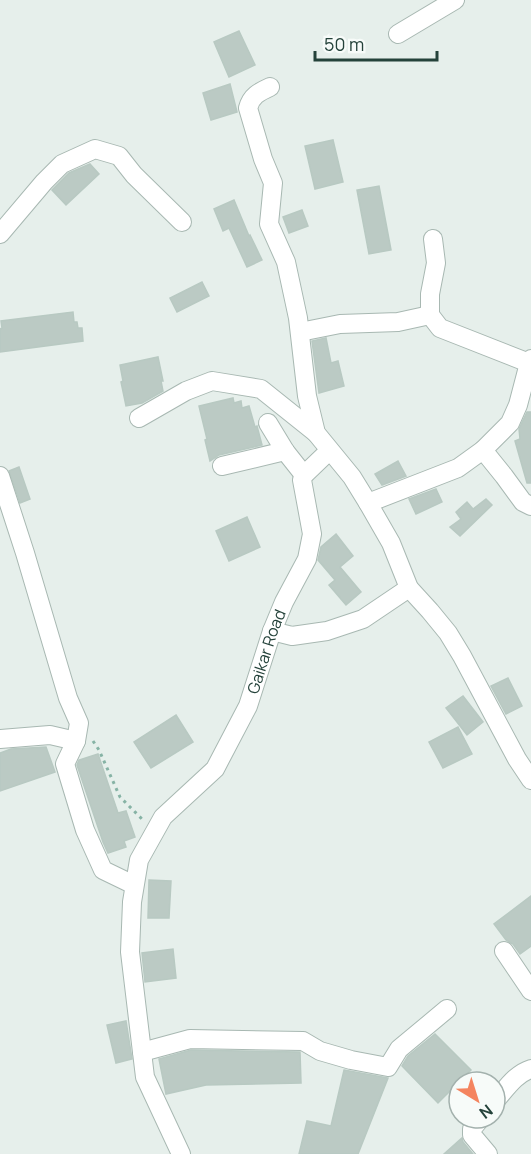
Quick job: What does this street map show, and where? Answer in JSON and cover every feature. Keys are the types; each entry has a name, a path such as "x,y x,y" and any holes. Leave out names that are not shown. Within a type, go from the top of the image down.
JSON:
{"street":[{"path":"398,34 455,0"},
{"path":"270,87 258,92 250,100 248,108 263,159 273,183 269,224 286,262 300,332 307,396 316,433"},
{"path":"0,234 62,164 95,149 119,156 134,175 182,222"},
{"path":"368,503 458,468 483,450 510,423 518,405 530,361 440,328 430,315 430,294 436,263 433,239"},
{"path":"300,332 340,324 398,322 430,315"},
{"path":"140,418 186,391 212,381 261,389 316,433 352,477 391,543 409,588 448,633 517,759 531,780"},
{"path":"268,423 304,475 329,451"},
{"path":"222,466 285,450"},
{"path":"483,450 523,502 531,506"},
{"name":"Gaikar Road","path":"181,1154 145,1077 130,952 134,885 139,860 163,817 214,769 248,706 272,631 307,558 312,534 302,480 304,475"},
{"path":"0,476 68,698 79,723 76,741 65,765 85,830 104,870 134,885"},
{"path":"272,631 292,636 327,631 363,620 409,588"},
{"path":"0,739 50,735 76,741"},
{"path":"504,951 531,990"},
{"path":"142,1052 190,1039 303,1041 320,1051 388,1067 399,1048 447,1009"},
{"path":"507,1087 523,1071 531,1069"},
{"path":"472,1130 472,1135 488,1154"}],"path":[{"path":"79,723 99,750 120,797 155,831"}],"building":[{"path":"239,31 255,65 229,77 214,42"},
{"path":"230,84 237,112 211,120 203,93"},
{"path":"333,140 343,182 315,189 305,146"},
{"path":"90,164 99,174 66,205 52,190 69,173"},
{"path":"379,186 391,250 369,254 357,190"},
{"path":"234,200 262,260 247,267 229,228 223,231 214,209"},
{"path":"302,210 308,226 289,233 283,217"},
{"path":"202,282 209,296 177,312 170,298"},
{"path":"73,312 74,322 77,322 78,328 82,328 83,341 0,352 1,321"},
{"path":"326,338 331,363 338,361 344,386 319,393 312,341"},
{"path":"158,357 163,391 142,403 126,406 120,365"},
{"path":"233,398 234,403 241,401 242,408 249,406 262,445 219,455 210,461 199,406"},
{"path":"527,412 531,412 531,483 527,483 515,441 520,439 519,429"},
{"path":"398,461 406,476 382,485 375,474"},
{"path":"19,467 30,499 20,503 9,471"},
{"path":"436,489 442,502 416,514 409,499"},
{"path":"486,499 492,505 460,536 450,527 461,519 456,512 467,502 473,509"},
{"path":"247,517 260,547 229,561 216,531"},
{"path":"336,534 353,556 340,567 361,592 346,605 329,585 335,580 318,560 321,547"},
{"path":"508,678 522,706 506,714 491,686"},
{"path":"463,696 483,722 467,735 446,708"},
{"path":"176,715 193,742 151,768 134,742"},
{"path":"458,727 472,754 443,768 429,742"},
{"path":"46,747 55,772 0,791 0,753 11,749"},
{"path":"98,754 118,813 126,811 135,837 124,841 126,847 108,853 77,765 79,760"},
{"path":"149,880 171,881 169,918 148,918"},
{"path":"531,896 531,946 520,954 494,924"},
{"path":"173,949 176,978 145,982 142,953"},
{"path":"126,1021 132,1059 116,1063 107,1025"},
{"path":"435,1034 471,1070 447,1070 447,1094 438,1103 402,1066 408,1056"},
{"path":"191,1050 300,1052 301,1083 206,1085 166,1094 159,1059"},
{"path":"344,1070 388,1078 358,1154 299,1154 307,1121 331,1126"},
{"path":"462,1138 473,1154 444,1154"}]}
